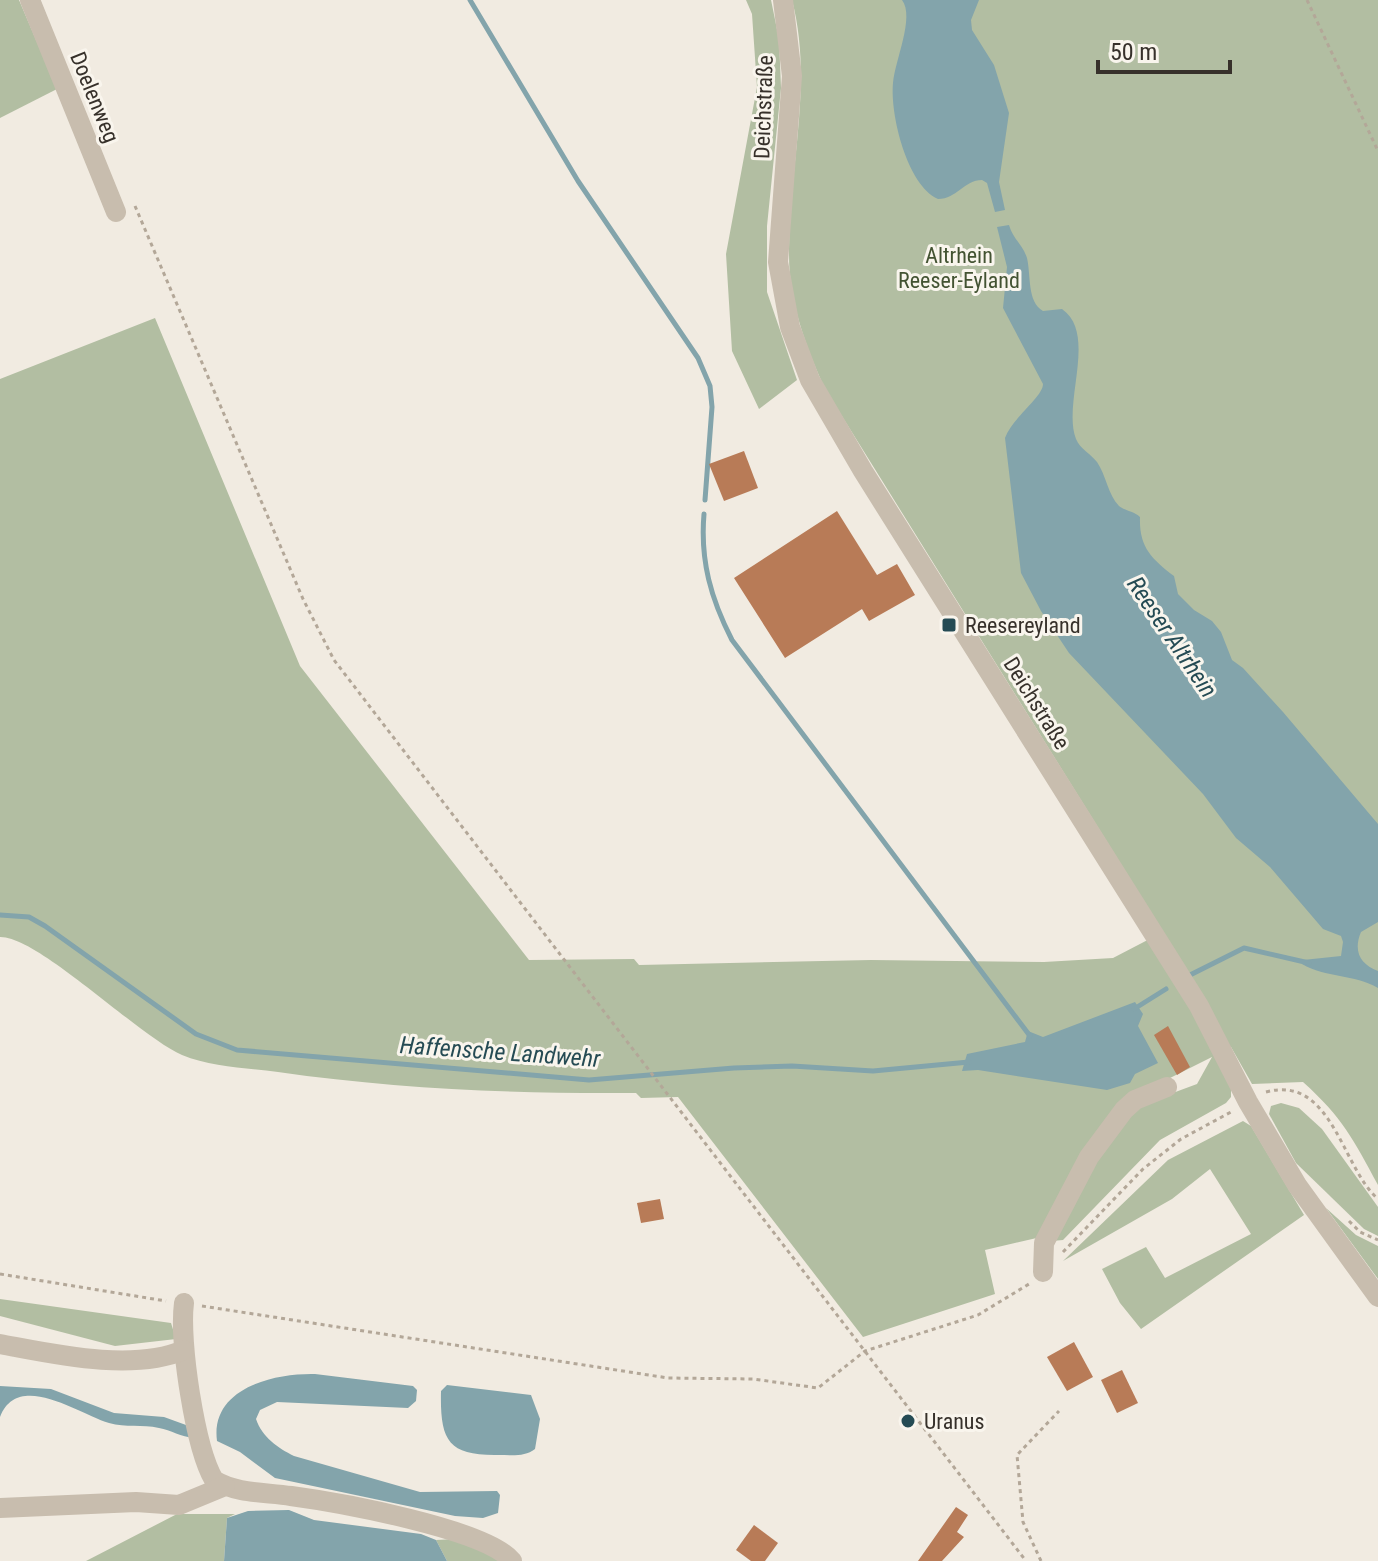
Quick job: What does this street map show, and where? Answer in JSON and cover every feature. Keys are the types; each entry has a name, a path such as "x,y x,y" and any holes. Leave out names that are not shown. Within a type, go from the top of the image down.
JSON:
{"street":[{"name":"Doelenweg","path":"30,0 126,210"},
{"name":"Deichstraße","path":"783,0 792,76 778,262 790,327 810,380 863,471 1199,1006 1248,1102 1312,1208 1378,1297"},
{"path":"1043,1272 1044,1243 1089,1157 1135,1100 1167,1087"},
{"path":"184,1303 184,1350 207,1467 214,1480 225,1486 293,1496 457,1533 488,1543 512,1561"},
{"path":"0,1344 81,1358 165,1358 184,1350"},
{"path":"0,1508 136,1502 179,1505 225,1486"}],"path":[{"path":"1307,0 1378,151"},
{"path":"126,210 303,599 334,660 1026,1561"},
{"path":"0,1274 668,1378 753,1379 818,1388 865,1351 978,1315 1019,1292 1043,1272 1157,1157 1181,1139 1248,1102 1281,1088 1305,1097 1336,1129 1378,1199"},
{"path":"1041,1561 1023,1522 1017,1455 1059,1411"}],"green space":[{"path":"0,0 19,0 57,89 0,118"},
{"path":"746,0 771,0 779,39 781,88 767,226 767,292 797,380 759,409 732,351 726,254 757,87 752,14"},
{"name":"Altrhein Reeser-Eyland","path":"792,0 1378,0 1378,1185 1346,1130 1303,1082 1252,1084 1231,1047 1231,1097 1226,1103 1160,1140 1063,1240 1052,1241 1096,1155 1135,1107 1197,1084 1212,1057 1132,1097 1041,1237 985,1250 995,1294 863,1337 678,1097 641,1098 636,1093 546,1093 412,1086 322,1078 205,1062 164,1045 39,952 0,937 0,379 155,318 300,666 529,960 634,959 639,965 871,960 1044,962 1113,958 1163,932 825,389 811,357 795,307 789,255 801,63"},
{"path":"1281,1103 1299,1108 1322,1129 1378,1207 1378,1236 1364,1229 1296,1163 1269,1114 1271,1106"},
{"path":"1243,1121 1251,1126 1304,1215 1141,1329 1120,1303 1102,1269 1146,1247 1165,1278 1251,1234 1210,1169 1172,1199 1063,1261 1168,1160"},
{"path":"1326,1208 1356,1235 1378,1246 1378,1279"},
{"path":"0,1299 171,1323 176,1339 115,1346 0,1316"},
{"path":"177,1514 235,1514 227,1518 224,1561 86,1561"},
{"path":"456,1539 503,1561 447,1561 436,1540"}],"water":[{"path":"902,0 979,0 971,20 972,30 994,65 1009,113 999,182 1005,210 995,212 987,183 982,180 938,199 927,191 909,165 894,113 893,97 894,74 905,28"},
{"name":"Reeser Altrhein","path":"1009,225 1027,258 1034,301 1043,311 1062,309 1072,320 1077,335 1079,352 1073,424 1078,443 1097,462 1119,506 1140,517 1144,544 1174,576 1178,594 1194,610 1212,621 1221,632 1232,660 1283,712 1378,824 1378,922 1361,932 1358,951 1367,965 1378,971 1378,988 1302,964 1303,960 1341,956 1341,936 1323,929 1270,867 1236,838 1203,794 1069,653 1041,611 1021,573 1005,438 1043,384 1003,308 1007,267 997,227"},
{"path":"1135,1002 1143,1014 1138,1026 1158,1063 1135,1074 1130,1083 1107,1090 978,1070 962,1071 967,1054 1025,1042 1028,1031 1043,1037"},
{"path":"315,1374 413,1386 417,1390 416,1401 408,1408 277,1402 260,1410 256,1419 266,1437 277,1446 294,1456 420,1492 497,1491 500,1495 498,1513 483,1518 455,1516 275,1478 240,1452 217,1441 218,1423 224,1408 234,1396 264,1381"},
{"path":"447,1385 531,1395 540,1419 535,1449 523,1454 482,1455 458,1448 450,1442 442,1422 441,1391"},
{"path":"0,1386 51,1389 114,1413 164,1417 186,1425 194,1438 153,1427 109,1423 50,1399 34,1396 20,1397 9,1403 0,1417"},
{"path":"289,1510 314,1520 421,1534 436,1540 447,1561 224,1561 227,1518 248,1511"}],"building":[{"path":"744,451 758,488 724,501 709,464"},
{"path":"837,511 877,575 897,564 915,595 869,621 862,609 785,658 734,578"},
{"path":"1168,1026 1190,1067 1177,1075 1154,1035"},
{"path":"660,1199 664,1219 641,1223 637,1203"},
{"path":"1074,1342 1093,1377 1067,1391 1047,1357"},
{"path":"1122,1370 1138,1403 1117,1413 1101,1380"},
{"path":"956,1507 968,1515 957,1532 964,1537 942,1561 918,1561"},
{"path":"754,1525 778,1543 765,1561 751,1561 736,1550"}],"waterway":[{"path":"470,0 578,181 698,358 710,386 712,407 705,500"},
{"path":"704,514 704,548 709,579 718,610 732,640 1030,1036"},
{"name":"Haffensche Landwehr","path":"0,915 29,917 45,926 196,1034 237,1050 589,1080 734,1068 792,1066 873,1071 969,1062"},
{"path":"1190,975 1244,948 1309,963"},
{"name":"Haffensche Landwehr","path":"1134,1009 1166,989"}],"place":[{"name":"Reesereyland","path":"949,625"},
{"name":"Uranus","path":"908,1421"}]}
